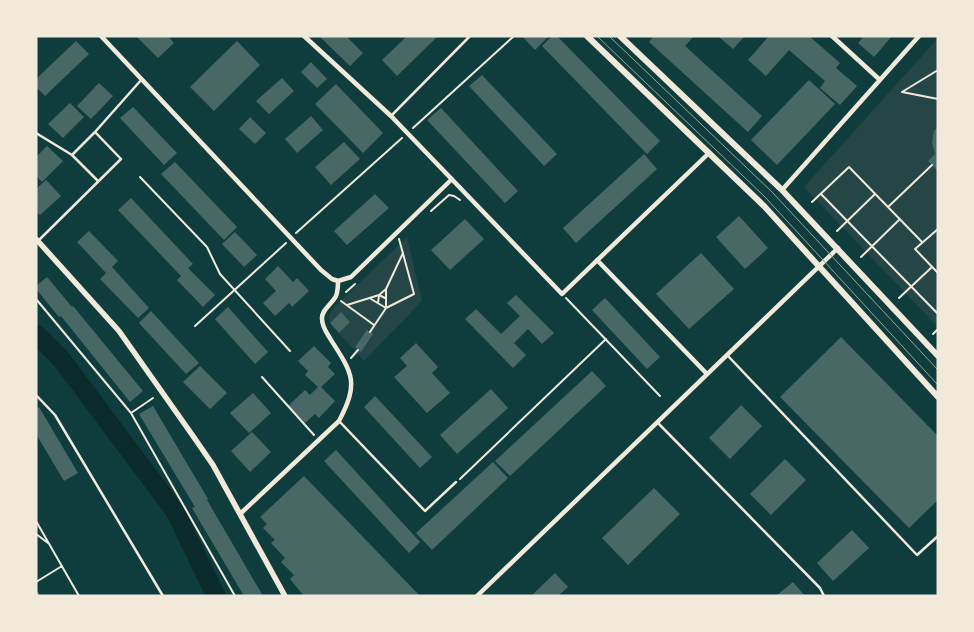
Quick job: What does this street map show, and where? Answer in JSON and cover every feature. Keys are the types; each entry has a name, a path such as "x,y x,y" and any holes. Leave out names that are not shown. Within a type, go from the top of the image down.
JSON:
{"main road":[{"path":"586,36 764,206 938,397"},
{"path":"620,36 782,190 938,356"}],"street":[{"path":"101,36 321,270 332,279 338,281 351,277 360,270 397,231 452,180"},
{"path":"304,36 391,116 562,294 709,153"},
{"path":"832,36 880,80"},
{"path":"782,190 919,36"},
{"path":"37,240 119,331 213,466 285,596"},
{"path":"476,596 838,248"},
{"path":"597,260 707,374"},
{"path":"240,514 338,421 349,402 351,390 350,374 346,364 324,330 322,322 323,313 337,298 338,281"}],"lane":[{"path":"391,116 470,36"},
{"path":"72,155 142,79"},
{"path":"37,240 121,159 95,132"},
{"path":"36,133 72,155 98,180"},
{"path":"727,355 917,555 938,536"},
{"path":"36,395 55,415 163,596"},
{"path":"338,421 425,511 456,482"},
{"path":"657,422 820,588 824,596"}],"path":[{"path":"195,326 514,36"},
{"path":"938,70 902,92 938,99"},
{"path":"888,207 932,165"},
{"path":"812,202 849,167 922,242"},
{"path":"140,178 208,246 220,274 290,351"},
{"path":"821,194 938,314"},
{"path":"838,231 876,194"},
{"path":"426,217 449,195 460,200"},
{"path":"861,257 900,219"},
{"path":"938,229 915,249 938,273"},
{"path":"370,332 386,308 414,294 397,231"},
{"path":"393,248 400,241"},
{"path":"386,308 386,289 403,252"},
{"path":"899,298 932,267"},
{"path":"359,280 337,298 375,325"},
{"path":"347,306 379,295 386,289"},
{"path":"562,294 660,396"},
{"path":"379,295 386,298"},
{"path":"378,303 379,295"},
{"path":"370,298 386,308"},
{"path":"36,299 131,413 234,596"},
{"path":"933,334 938,329"},
{"path":"456,482 606,339"},
{"path":"346,364 358,350"},
{"path":"262,378 318,440"},
{"path":"131,413 153,398"},
{"path":"36,521 79,596"},
{"path":"36,534 49,544"},
{"path":"36,582 62,566"}],"shaded area":[{"path":"938,38 938,327 804,187"},
{"path":"407,237 422,301 364,361 339,333 350,322 341,313 330,323 329,316 334,307"}],"building":[{"path":"136,36 168,36 174,43 158,58"},
{"path":"319,36 346,36 363,53 350,66"},
{"path":"407,36 438,36 397,76 382,60"},
{"path":"522,36 549,36 535,50"},
{"path":"552,36 557,36 660,141 647,154 542,46"},
{"path":"654,36 694,36 685,46 762,116 748,132 649,42"},
{"path":"718,36 745,36 733,49"},
{"path":"769,36 809,36 840,63 836,68 857,86 840,105 820,88 825,81 789,50 766,76 748,60"},
{"path":"864,36 892,36 874,57 858,43"},
{"path":"76,41 89,54 45,96 36,87 36,79"},
{"path":"237,41 260,65 214,111 190,87"},
{"path":"311,62 327,79 317,88 301,72"},
{"path":"482,75 557,154 544,166 469,86"},
{"path":"282,78 294,91 269,114 256,101"},
{"path":"809,80 835,104 777,165 751,140"},
{"path":"99,83 113,96 91,119 77,106"},
{"path":"336,84 383,133 363,153 315,104"},
{"path":"70,103 84,117 63,138 48,124"},
{"path":"133,107 177,153 164,165 120,118"},
{"path":"441,108 518,191 505,203 427,120"},
{"path":"311,116 323,130 297,153 285,139"},
{"path":"250,117 266,133 255,144 239,129"},
{"path":"938,127 938,171 928,161 935,154 932,142 934,131"},
{"path":"344,142 360,159 331,185 315,167"},
{"path":"47,146 63,161 42,182 36,176 36,157"},
{"path":"644,154 657,169 576,243 563,228"},
{"path":"175,162 237,227 224,240 161,174"},
{"path":"46,180 61,196 40,215 36,212 36,189"},
{"path":"375,194 389,208 347,245 334,231"},
{"path":"131,198 193,264 188,268 215,295 203,307 177,280 181,276 118,210"},
{"path":"739,216 768,248 745,269 716,237"},
{"path":"465,219 484,239 450,270 431,250"},
{"path":"89,231 118,261 112,267 149,308 138,318 100,279 106,273 77,242"},
{"path":"235,232 257,255 244,267 222,244"},
{"path":"701,253 734,289 689,329 656,294"},
{"path":"278,266 293,282 297,278 309,291 292,307 289,303 275,316 263,303 276,291 265,279"},
{"path":"47,277 143,391 130,402 61,316 59,317 36,289 36,286"},
{"path":"516,295 554,333 542,344 528,329 514,343 526,355 513,368 465,319 476,309 501,334 520,316 507,303"},
{"path":"605,298 660,357 647,369 592,310"},
{"path":"228,307 268,352 255,364 215,319"},
{"path":"151,311 199,363 186,374 139,323"},
{"path":"341,312 350,322 339,333 330,323"},
{"path":"367,330 373,334 361,352 355,347"},
{"path":"841,337 938,436 938,500 909,528 780,397"},
{"path":"416,343 438,367 432,373 450,393 427,413 394,377 407,366 400,358"},
{"path":"314,346 331,363 328,367 335,374 321,387 335,401 319,418 315,414 305,423 288,406 305,390 310,395 318,387 305,375 308,371 298,361"},
{"path":"200,366 227,393 210,409 183,382"},
{"path":"592,371 606,386 510,476 495,461"},
{"path":"491,389 508,408 457,454 440,435"},
{"path":"253,393 271,413 249,433 230,413"},
{"path":"375,396 432,457 420,468 364,407"},
{"path":"741,405 762,426 730,459 709,438"},
{"path":"153,406 263,596 244,596 192,508 195,507 139,414"},
{"path":"39,407 78,473 64,481 36,434 36,409"},
{"path":"252,432 271,452 250,472 231,451"},
{"path":"336,450 420,542 409,553 324,461"},
{"path":"785,459 806,480 771,515 750,494"},
{"path":"493,462 508,478 432,550 416,533"},
{"path":"304,476 420,596 304,596 290,579 294,575 281,562 285,558 271,543 275,540 263,528 267,524 260,517"},
{"path":"654,488 680,514 628,565 602,538"},
{"path":"852,530 869,548 833,581 817,563"},
{"path":"555,573 568,587 558,596 531,596"},
{"path":"793,582 805,596 776,596"}],"waterway":[{"path":"36,334 62,360 175,511 216,596"}],"tram line":[{"path":"597,36 765,197 938,385"},
{"path":"609,36 772,192 938,370"}],"railway":[{"path":"36,592 38,596"}]}
